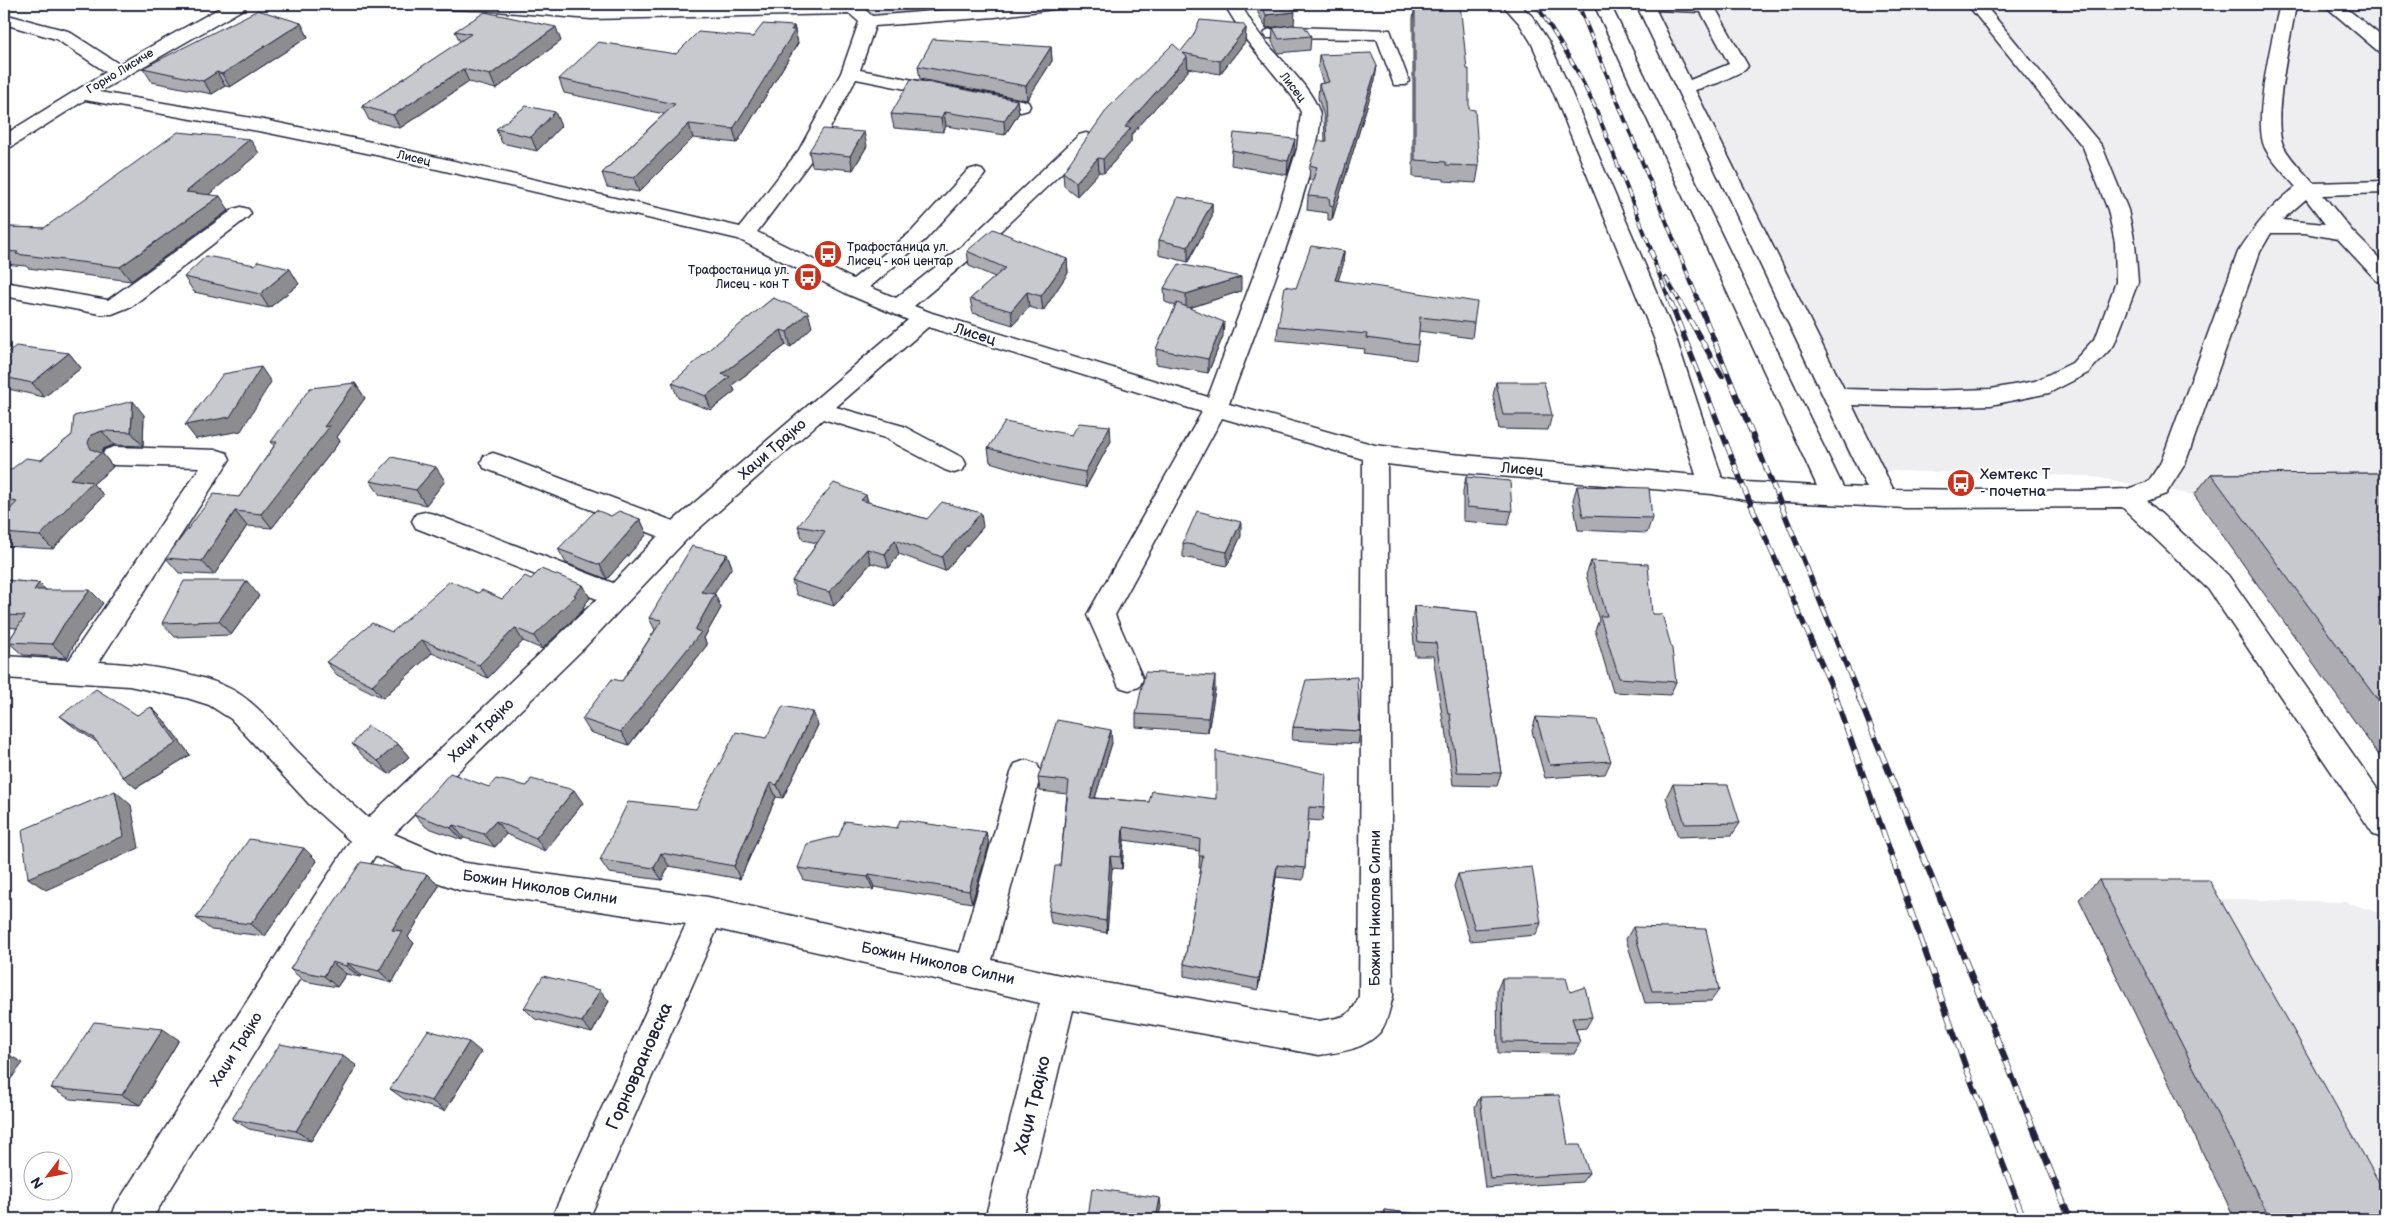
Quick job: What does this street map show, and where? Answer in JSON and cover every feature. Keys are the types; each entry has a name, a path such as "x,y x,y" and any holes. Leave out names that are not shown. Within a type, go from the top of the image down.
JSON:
{"street":[{"name":"Горно Лисиче","path":"4,144 81,94 239,4"},
{"path":"420,4 482,4 591,14 851,6 868,21 995,12 1053,4"},
{"name":"Лисец","path":"1129,679 1101,616 1215,409 1287,213 1307,149 1310,112 1300,94 1253,37 1232,4"},
{"path":"1510,4 1526,20 1540,42 1561,89 1665,338 1712,485"},
{"path":"1602,4 1834,495"},
{"path":"1685,87 1712,79 1739,66 1706,7 1645,4 1685,87 1885,498"},
{"path":"1836,397 1923,399 1991,397 2041,388 2080,368 2106,340 2128,282 2125,242 2118,210 2092,146 1975,4"},
{"path":"2288,4 2279,48 2270,114 2274,147 2345,235 2385,276"},
{"path":"2331,4 2385,48"},
{"path":"4,19 62,35 118,72"},
{"path":"745,234 808,151 850,73 868,21"},
{"path":"2353,21 2377,21"},
{"path":"1253,37 1290,32 1384,34 1400,81"},
{"path":"850,73 1021,106"},
{"name":"Лисец","path":"81,94 264,126 376,149 745,234 782,250 855,289 924,318 1215,409 1375,454 1451,463 1712,485 1744,491 1885,498 1971,500 2128,498 2157,488 2173,464 2249,252 2264,227 2285,205 2307,189"},
{"path":"898,308 969,250 1086,139"},
{"path":"855,289 918,236 975,174"},
{"path":"2307,189 2385,187"},
{"path":"4,289 100,307 112,306 124,301 241,213"},
{"path":"2264,227 2293,224 2313,226 2345,235"},
{"name":"Хаџи Трајко","path":"130,1219 368,838 575,639 677,533 924,318"},
{"path":"818,410 894,432 954,464"},
{"name":"Божин Николов Силни","path":"4,668 78,670 130,675 187,686 218,696 241,711 320,795 368,838 425,864 459,876 708,912 1060,990 1319,1038 1350,1033 1368,1020 1376,996 1375,454"},
{"path":"78,670 218,460 114,456"},
{"path":"493,462 677,533"},
{"path":"2128,498 2218,582 2385,825"},
{"path":"425,521 616,595"},
{"path":"972,970 1026,773"},
{"name":"Горноврановска","path":"570,1219 708,912"},
{"name":"Хаџи Трајко","path":"1004,1219 1060,990"}],"shaded area":[{"path":"541,4 832,4 833,6 655,7"},
{"path":"850,4 1053,4 868,21"},
{"path":"1637,4 2385,4 2385,764 2194,495 2088,476 1855,470"},
{"path":"2186,898 2347,902 2385,915 2385,1219 2235,1219 2079,899"}],"building":[{"path":"1261,4 1289,4 1295,12 1266,15"},
{"path":"1415,4 1460,4 1467,69 1469,69 1469,109 1475,110 1479,166 1446,165 1446,162 1415,160"},
{"path":"258,10 301,23 222,74 217,72 203,81 143,68"},
{"path":"485,12 556,27 490,75 463,69 393,115 362,106 471,34 455,31"},
{"path":"1200,20 1243,24 1246,28 1220,61 1183,53 1187,57 1125,127 1131,128 1103,159 1098,158 1076,182 1063,172 1108,108 1173,44 1181,51 1193,36"},
{"path":"763,24 794,26 791,30 795,30 733,129 689,124 634,178 602,173 675,104 559,79 598,42 676,54 698,32 753,37"},
{"path":"1291,25 1304,26 1311,36 1279,39 1273,28"},
{"path":"933,39 1051,47 1026,86 918,66"},
{"path":"1371,53 1377,66 1333,206 1330,205 1329,198 1308,196 1317,167 1310,165 1318,141 1327,141 1325,103 1319,84 1329,82 1319,55"},
{"path":"911,79 1017,100 1004,121 944,112 941,118 891,114"},
{"path":"526,106 555,112 531,137 496,129"},
{"path":"823,129 864,132 850,156 809,151"},
{"path":"178,132 250,139 186,192 220,196 120,267 4,251 4,227 44,228"},
{"path":"1234,133 1295,139 1288,161 1232,150"},
{"path":"1178,197 1212,203 1188,247 1159,240"},
{"path":"993,229 1067,259 1041,296 1027,292 1011,311 970,299 1005,268 967,251"},
{"path":"1311,246 1344,251 1335,280 1477,302 1474,323 1420,317 1418,345 1366,338 1367,334 1278,326 1285,286 1296,288"},
{"path":"206,256 255,265 258,261 290,269 260,294 184,277"},
{"path":"1179,264 1241,277 1186,294 1164,288"},
{"path":"773,298 808,312 787,332 781,330 722,374 730,377 706,396 672,383 712,347"},
{"path":"1177,303 1224,322 1208,359 1156,349"},
{"path":"16,346 69,353 32,383 4,377 4,355"},
{"path":"261,367 230,417 185,425 223,374"},
{"path":"1496,382 1544,382 1552,415 1503,415"},
{"path":"355,383 324,427 330,426 261,514 235,511 202,561 166,558 214,494 239,497 277,442 271,442 310,388"},
{"path":"133,401 131,432 102,431 91,435 88,443 91,449 101,453 70,479 92,482 40,536 4,533 4,516 17,502 4,499 4,475 26,458 41,460 72,435 74,416"},
{"path":"1005,422 1072,435 1079,423 1110,426 1085,472 1048,465 988,448"},
{"path":"392,457 436,467 416,490 370,481"},
{"path":"2385,473 2385,710 2211,474"},
{"path":"1466,477 1510,481 1512,511 1467,507"},
{"path":"834,483 866,495 861,500 927,519 942,502 981,513 942,557 895,540 885,554 867,549 829,592 792,581 825,531 798,526"},
{"path":"1577,486 1649,488 1652,518 1583,516"},
{"path":"596,510 611,516 619,511 640,519 600,565 558,549"},
{"path":"1197,511 1241,522 1227,552 1183,543"},
{"path":"692,546 727,554 701,592 715,594 695,630 701,632 621,732 582,719 612,679 622,681 662,620 649,618"},
{"path":"1591,561 1648,564 1652,614 1662,614 1672,649 1676,682 1619,678 1600,616 1607,616"},
{"path":"541,569 583,585 574,595 576,596 534,636 515,628 479,665 422,640 372,685 326,662 372,623 392,632 450,581 478,593 482,590 502,599 525,576 531,579"},
{"path":"4,580 39,583 34,590 90,590 64,624 52,644 8,642 25,616 4,615"},
{"path":"184,581 247,581 219,621 162,623"},
{"path":"1414,606 1477,612 1501,773 1457,772 1450,714 1448,714 1436,643 1418,642"},
{"path":"1145,672 1215,676 1208,718 1136,714"},
{"path":"1357,677 1360,731 1293,727 1306,680"},
{"path":"96,689 137,715 151,707 177,743 123,777 94,738 60,716"},
{"path":"783,706 813,712 777,785 770,783 734,866 661,853 654,868 600,860 628,802 696,809 736,732 766,738"},
{"path":"1536,717 1597,720 1611,761 1550,765"},
{"path":"1057,720 1111,730 1090,798 1149,802 1152,791 1216,799 1216,751 1326,774 1324,808 1309,807 1305,868 1277,865 1259,979 1184,964 1203,856 1199,856 1200,839 1123,827 1121,857 1110,856 1106,921 1049,911 1055,866 1060,866 1069,781 1038,778"},
{"path":"368,726 398,744 378,761 352,744"},
{"path":"450,773 489,787 496,779 527,786 531,779 574,790 536,838 496,821 484,834 453,825 451,828 414,814"},
{"path":"1673,784 1728,785 1740,823 1685,824"},
{"path":"115,791 124,836 28,878 22,830"},
{"path":"900,820 986,832 969,891 869,874 868,877 798,868 807,844 839,836 845,821 897,828"},
{"path":"249,839 304,848 251,924 196,918"},
{"path":"361,862 427,874 392,930 402,931 379,971 347,963 346,966 332,962 324,976 290,969"},
{"path":"1532,867 1541,923 1475,929 1458,874"},
{"path":"2099,880 2209,880 2385,1193 2385,1219 2270,1219"},
{"path":"1633,927 1706,929 1719,990 1652,991"},
{"path":"543,976 600,990 582,1022 524,1008"},
{"path":"1502,978 1566,978 1570,992 1585,987 1592,1017 1572,1018 1580,1043 1503,1042"},
{"path":"94,1022 163,1029 122,1095 51,1088"},
{"path":"428,1030 469,1042 432,1101 390,1089"},
{"path":"280,1044 343,1056 296,1131 232,1119"},
{"path":"1559,1095 1568,1145 1580,1145 1589,1173 1490,1179 1480,1097"},
{"path":"1092,1188 1160,1198 1156,1219 1088,1219"},
{"path":"1384,1210 1456,1219 1385,1219"}],"railway":[{"path":"1536,4 1575,67 1595,107 1654,257"},
{"path":"1578,4 1699,302"},
{"path":"1650,251 1670,302"},
{"path":"1666,278 1680,302"},
{"path":"1670,301 1745,491 1837,699"},
{"path":"1679,301 1722,376"},
{"path":"1698,301 1860,699"},
{"path":"1836,698 1965,1065 2024,1219"},
{"path":"1859,698 2070,1219"}],"place":[{"name":"Трафостаница ул. Лисец - кон центар","path":"828,254"},
{"name":"Трафостаница ул. Лисец - кон Т","path":"808,277"},
{"name":"Хемтекс Т - почетна","path":"1961,483"}]}
